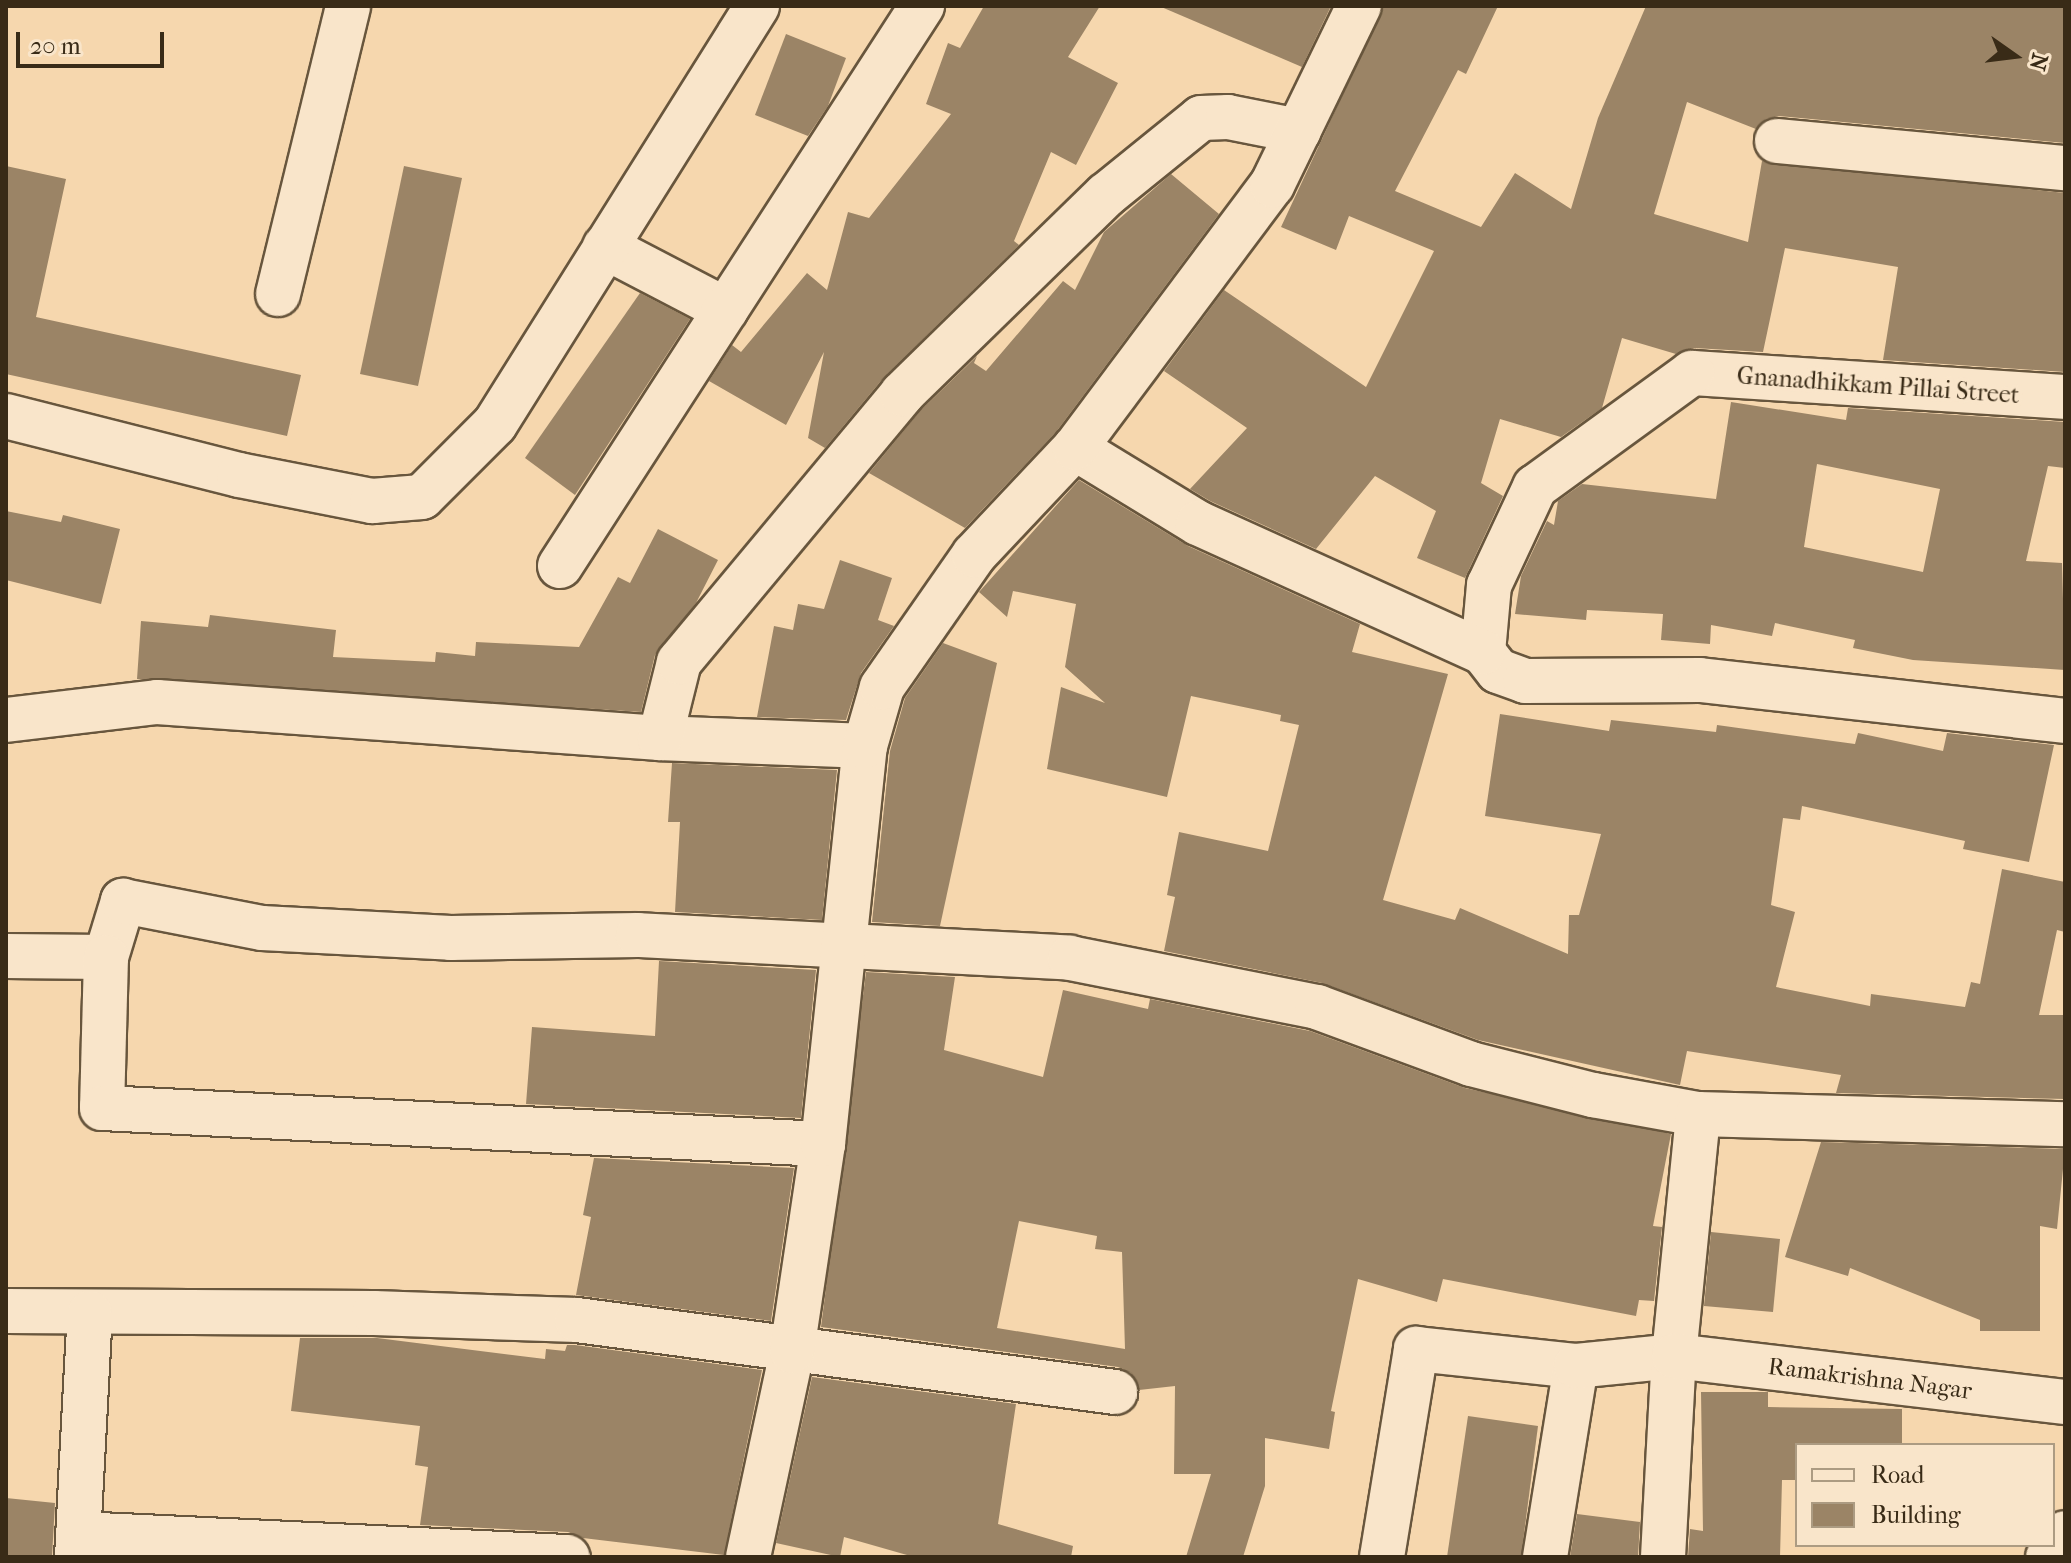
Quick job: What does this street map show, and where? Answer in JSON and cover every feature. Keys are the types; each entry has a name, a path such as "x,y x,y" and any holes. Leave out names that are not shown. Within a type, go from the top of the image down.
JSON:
{"street":[{"path":"278,294 348,6"},
{"path":"6,416 239,475 372,501 422,497 495,424 757,6"},
{"path":"560,566 922,6"},
{"path":"748,1557 792,1351 823,1144 865,746 882,687 974,555 1075,448 1272,185 1359,6"},
{"path":"660,738 679,662 902,394 1106,195 1201,118 1228,117 1299,131"},
{"path":"1777,141 2065,168"},
{"path":"605,247 726,310"},
{"name":"Gnanadhikkam Pillai Street","path":"1483,652 1489,585 1535,487 1692,373 2065,397"},
{"path":"1075,448 1198,523 1483,652 1498,671 1525,681 1700,680 2065,721"},
{"path":"6,720 157,702 660,738 865,746"},
{"path":"823,1144 102,1108 106,957 123,901 262,928 451,938 638,935 844,949 1070,958 1317,1007 1471,1064 1593,1095 1698,1114 2065,1124"},
{"path":"6,956 106,957"},
{"path":"1663,1557 1674,1356 1698,1114"},
{"path":"6,1311 374,1313 577,1320 1115,1392"},
{"path":"90,1313 77,1546 567,1557"},
{"name":"Ramakrishna Nagar","path":"1382,1557 1416,1349 1576,1366 1674,1356 2065,1402"},
{"path":"1545,1557 1576,1366"},
{"path":"2048,1557 2065,1533"}],"building":[{"path":"984,6 1100,6 1068,57 1118,83 1076,165 1051,152 1014,241 1019,245 885,376 825,448 808,438 824,352 786,425 709,381 732,345 741,352 807,273 827,290 848,212 869,218 951,114 926,104 948,43 960,48"},
{"path":"1159,6 1331,6 1302,67"},
{"path":"1384,6 1498,6 1466,74 1458,70 1395,191 1481,227 1515,173 1571,209 1598,118 1646,6 2065,6 2065,143 1779,116 1766,119 1756,129 1687,102 1654,214 1748,242 1762,161 2065,193 2065,372 1883,360 1898,267 1785,248 1763,352 1694,348 1676,354 1622,338 1602,408 1561,437 1500,419 1481,483 1503,496 1465,578 1417,558 1436,511 1375,476 1316,549 1210,501 1190,489 1247,428 1164,371 1224,290 1366,387 1434,251 1349,216 1336,250 1281,227"},
{"path":"786,34 846,58 828,106 808,136 755,115"},
{"path":"6,166 66,179 36,317 301,375 287,436 6,374"},
{"path":"404,166 462,178 418,386 360,374"},
{"path":"1171,174 1219,214 1056,432 965,528 869,473 920,411 977,356 974,363 986,371 1063,281 1075,290 1104,232"},
{"path":"640,293 690,319 575,495 525,458"},
{"path":"1731,402 1846,420 1848,408 2065,422 2065,468 2048,466 2026,561 2062,563 2065,670 1913,660 1853,648 1855,640 1775,623 1772,636 1711,625 1710,644 1661,640 1663,614 1587,610 1586,620 1515,614 1521,576 1547,521 1554,525 1558,501 1582,484 1716,499","holes":["1817,464 1940,489 1923,572 1804,547"]},
{"path":"1079,480 1188,546 1360,624 1352,652 1448,674 1383,900 1455,920 1460,908 1568,954 1569,915 1579,915 1601,834 1485,816 1500,714 1609,731 1611,720 1716,732 1717,725 1855,744 1858,733 1943,751 1947,733 2054,745 2029,862 1963,849 1965,841 1802,806 1800,820 1783,818 1771,905 1795,912 1776,987 1870,1006 1871,994 1965,1007 1971,982 1980,984 2002,869 2065,882 2065,932 2057,930 2039,1015 2065,1015 2065,1099 1836,1093 1841,1075 1687,1051 1680,1085 1478,1040 1322,983 1164,951 1175,897 1167,895 1179,832 1268,851 1299,725 1280,721 1281,715 1191,696 1167,797 1047,769 1061,687 1105,703 1065,667 1076,604 1013,591 1007,617 979,592"},
{"path":"6,511 61,522 63,515 120,529 101,604 6,580"},
{"path":"658,529 718,560 696,603 655,655 641,712 137,679 141,621 208,627 210,615 336,630 333,657 435,662 436,652 475,656 476,642 579,647 618,577 630,583"},
{"path":"840,560 892,578 878,620 894,626 861,673 846,720 757,717 774,626 793,630 798,604 824,609"},
{"path":"943,643 997,663 940,926 872,922 890,751 905,698"},
{"path":"672,763 837,770 822,920 675,912 680,822 668,822"},
{"path":"659,961 816,970 801,1118 526,1104 532,1027 655,1036"},
{"path":"866,972 955,977 944,1050 1043,1077 1063,990 1148,1009 1150,999 1310,1031 1465,1088 1671,1134 1653,1226 1662,1227 1654,1301 1639,1300 1636,1316 1443,1279 1437,1302 1358,1279 1331,1411 1335,1412 1329,1449 1265,1438 1265,1486 1243,1557 1186,1557 1211,1474 1174,1474 1175,1386 1139,1390 1131,1373 1118,1367 821,1327","holes":["1019,1221 1097,1236 1095,1249 1122,1252 1125,1349 997,1328"]},
{"path":"1821,1142 2065,1149 2057,1229 2040,1226 2040,1331 1980,1331 1980,1320 1850,1268 1848,1276 1785,1257"},
{"path":"594,1158 794,1168 771,1321 576,1295 591,1217 583,1215"},
{"path":"1711,1232 1780,1239 1773,1312 1704,1306"},
{"path":"300,1338 377,1338 545,1359 546,1349 565,1351 567,1345 575,1345 762,1370 724,1555 583,1538 568,1532 420,1525 428,1467 415,1465 420,1426 291,1411"},
{"path":"812,1377 1016,1404 998,1524 1073,1546 1071,1557 914,1557 844,1537 840,1557 776,1543"},
{"path":"1701,1392 1768,1392 1768,1407 1902,1409 1902,1443 1795,1443 1795,1480 1782,1480 1780,1557 1688,1557 1690,1529 1703,1531"},
{"path":"1468,1416 1538,1426 1521,1557 1447,1557"},
{"path":"6,1498 55,1503 52,1557 6,1557"},
{"path":"1577,1514 1640,1522 1638,1557 1570,1557"}]}
